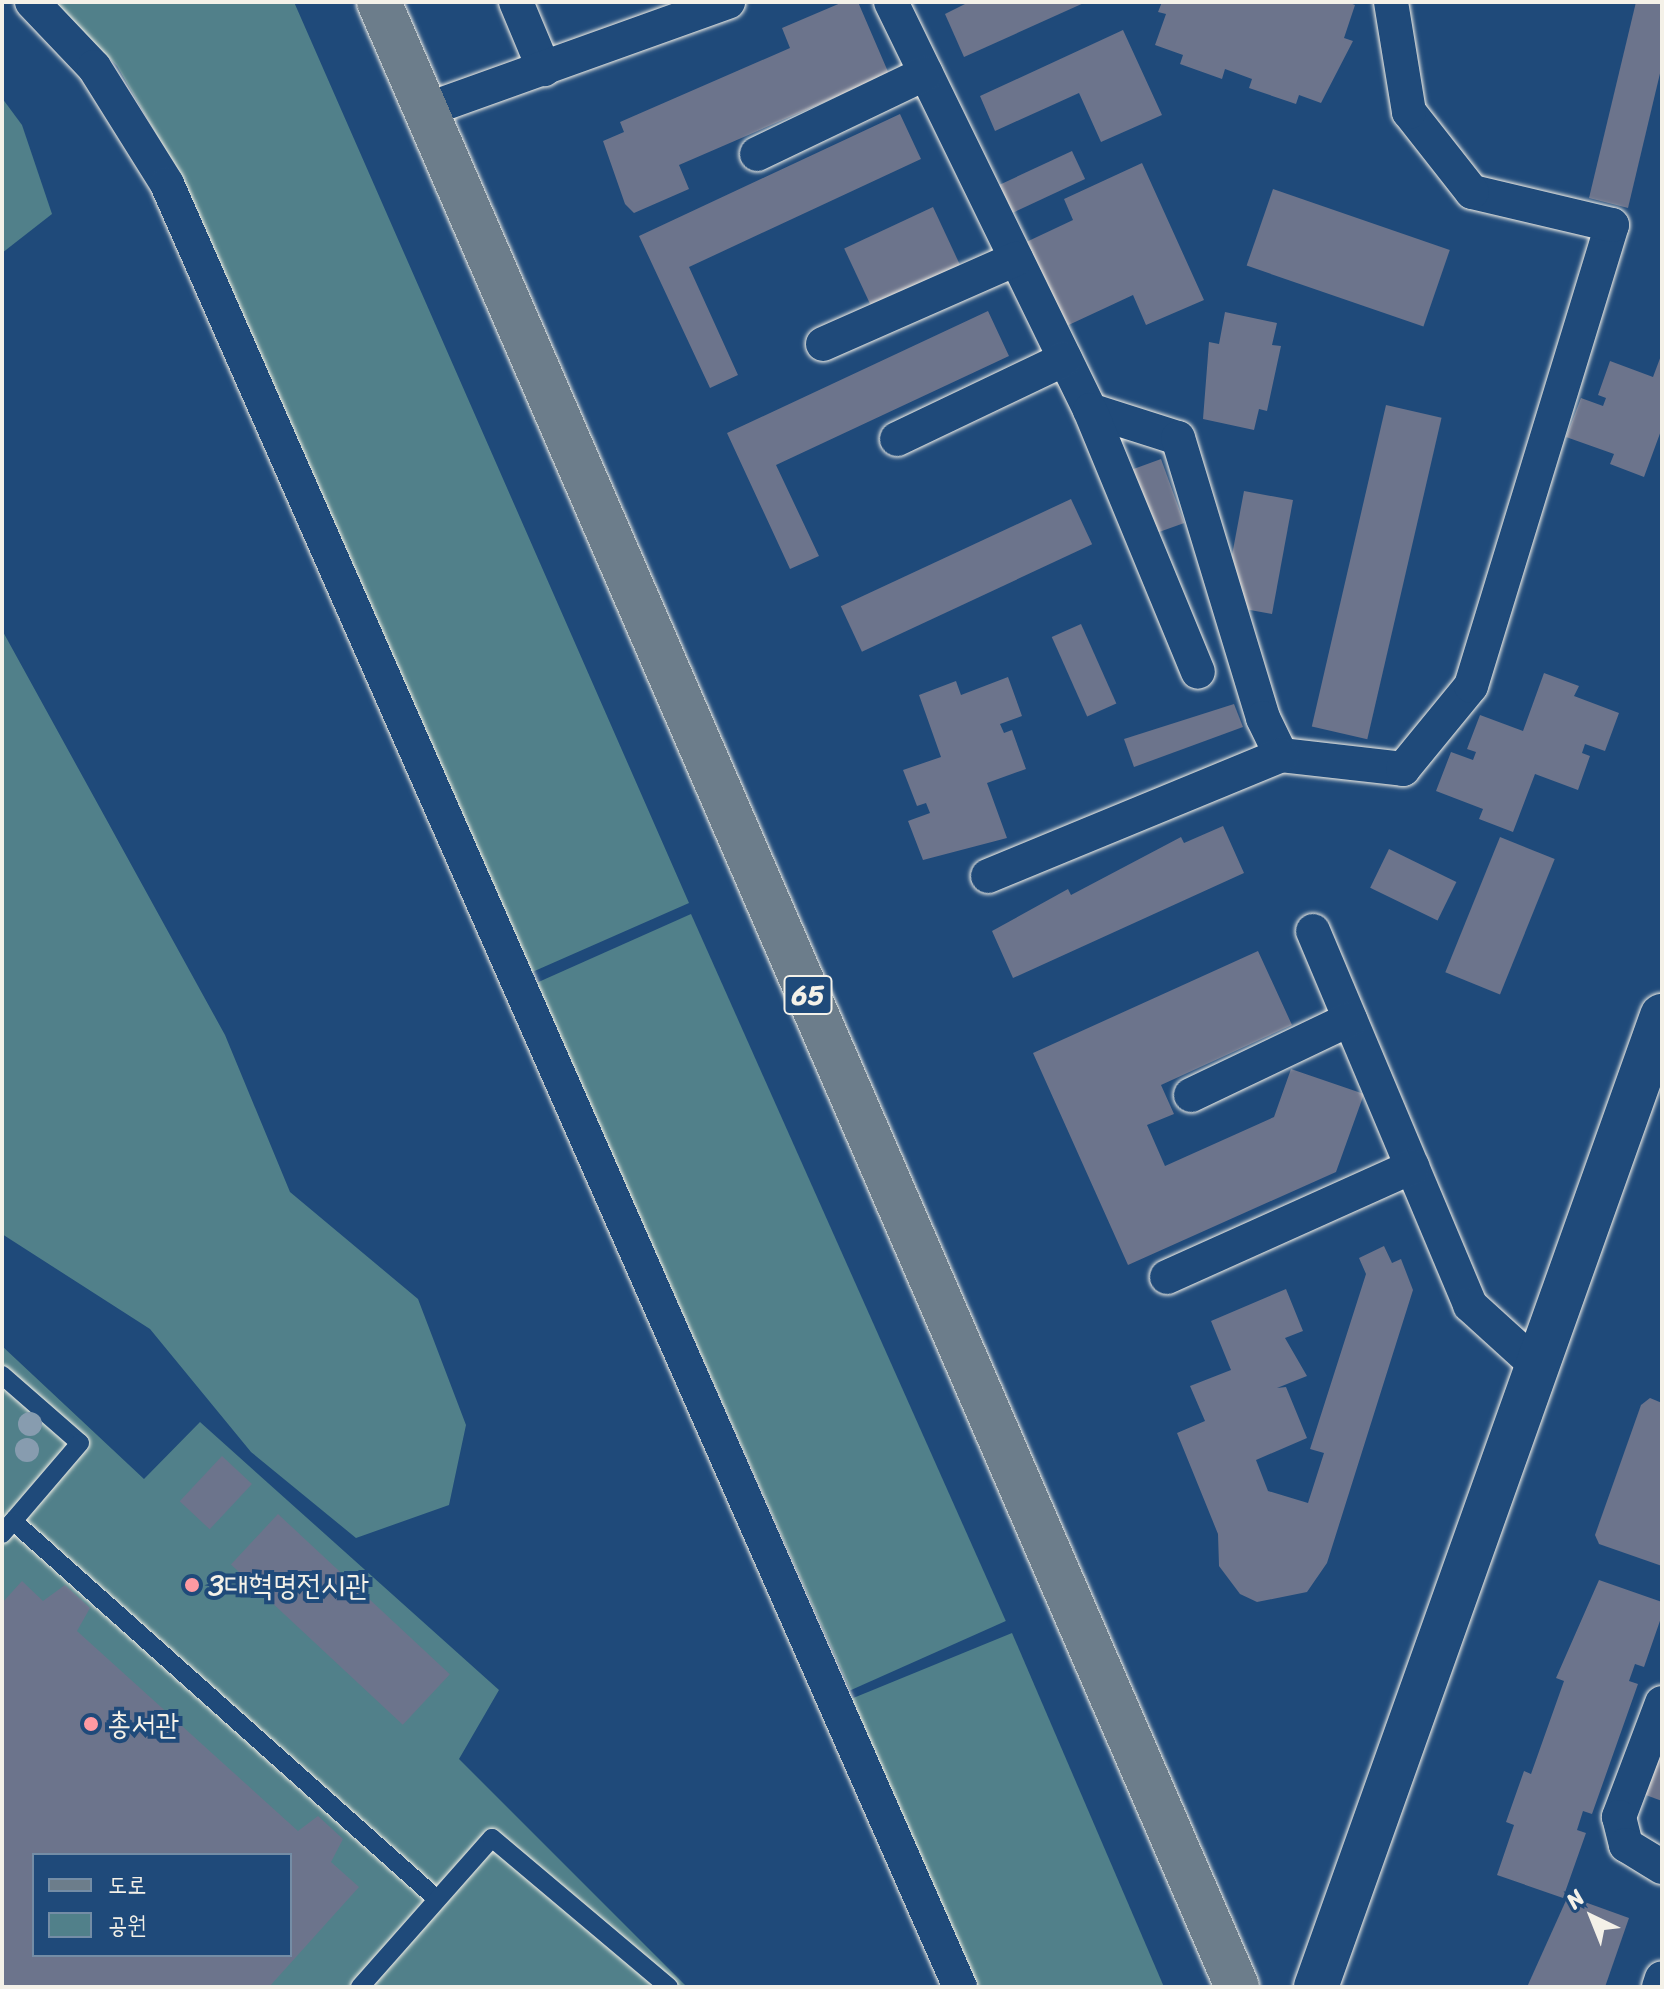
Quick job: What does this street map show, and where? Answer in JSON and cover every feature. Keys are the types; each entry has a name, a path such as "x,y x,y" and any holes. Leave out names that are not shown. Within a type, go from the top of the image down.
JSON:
{"main road":[{"name":"65","path":"379,2 1237,1987"}],"street":[{"path":"32,2 94,67 167,184 960,1987"},
{"path":"516,2 544,69"},
{"path":"426,110 728,2"},
{"path":"891,2 1090,410 1198,672"},
{"path":"988,876 1281,755 1403,769 1471,686 1612,225 1472,192 1409,112 1391,2"},
{"path":"757,154 926,73"},
{"path":"823,344 1016,259"},
{"path":"897,439 1065,359"},
{"path":"1090,410 1178,438 1263,718 1281,755"},
{"path":"1313,931 1470,1305 1537,1366"},
{"path":"1316,1987 1662,1016"},
{"path":"1191,1095 1350,1019"},
{"path":"1167,1277 1412,1167"},
{"path":"1662,1703 1619,1817 1626,1845 1662,1867"},
{"path":"1659,1987 1662,1978"}],"lane":[{"path":"2,1375 80,1443 8,1528 437,1899"},
{"path":"360,1987 492,1838 669,1987"}],"green space":[{"path":"54,2 294,2 689,903 530,973 183,180 117,66"},
{"path":"2,98 22,125 52,214 2,253"},
{"path":"2,630 225,1035 290,1192 418,1299 466,1425 449,1505 356,1538 251,1452 150,1329 2,1234"},
{"path":"691,914 1006,1621 851,1690 536,983"},
{"name":"3대혁명전시관","path":"2,1346 144,1479 200,1422 499,1690 459,1759 687,1987 2,1987"},
{"path":"1012,1633 1164,1987 972,1987 846,1701"}],"building":[{"path":"843,2 858,2 889,74 679,165 689,189 634,213 625,204 603,141 624,132 620,122 790,48 782,28"},
{"path":"969,2 1086,2 964,57 945,14"},
{"path":"1162,2 1347,2 1355,5 1344,38 1353,41 1321,103 1299,95 1296,104 1249,88 1252,79 1225,69 1222,79 1180,64 1183,55 1155,45 1166,14 1158,12"},
{"path":"1636,2 1662,2 1662,65 1628,208 1589,198"},
{"path":"1123,30 1162,115 1101,142 1079,93 995,131 980,96"},
{"path":"900,114 921,159 689,267 738,375 710,388 639,236"},
{"path":"1072,151 1085,179 1012,213 999,185"},
{"path":"1142,163 1204,300 1146,325 1133,295 1060,329 1022,244 1073,220 1064,199"},
{"path":"1273,189 1450,250 1423,326 1247,266"},
{"path":"933,207 960,266 872,307 844,248"},
{"path":"988,311 1009,356 776,465 819,556 790,569 727,433"},
{"path":"1225,312 1277,323 1272,345 1281,346 1267,411 1259,409 1254,430 1203,419 1209,342 1219,344"},
{"path":"1662,353 1662,428 1644,477 1610,464 1614,454 1566,437 1581,398 1603,406 1606,398 1598,395 1610,361 1653,377"},
{"path":"1386,405 1442,418 1367,739 1312,727"},
{"path":"1161,459 1184,523 1151,535 1128,471"},
{"path":"1244,491 1293,500 1272,614 1239,608 1228,577"},
{"path":"1071,499 1092,544 862,652 841,606"},
{"path":"1081,624 1116,703 1087,716 1052,637"},
{"path":"1544,673 1579,686 1574,696 1619,713 1605,751 1585,744 1582,753 1590,756 1578,790 1535,774 1513,832 1479,819 1483,809 1436,791 1451,752 1473,760 1476,752 1467,749 1480,715 1523,731"},
{"path":"1008,677 1022,716 1000,724 1004,733 1012,730 1026,769 987,783 1007,838 923,860 908,821 930,813 926,803 917,806 903,770 941,757 919,695 956,681 961,695"},
{"path":"1234,704 1243,727 1134,767 1124,739"},
{"path":"1223,826 1244,873 1013,978 992,931 1068,889 1071,895 1181,837 1184,843"},
{"path":"1500,837 1555,859 1500,994 1445,972"},
{"path":"1389,849 1456,882 1438,921 1370,888"},
{"path":"1258,951 1292,1025 1161,1085 1174,1114 1147,1125 1165,1166 1274,1117 1291,1069 1364,1094 1336,1172 1128,1265 1033,1053"},
{"path":"1384,1246 1392,1263 1401,1259 1413,1290 1327,1563 1307,1592 1257,1602 1240,1594 1219,1566 1218,1534 1177,1433 1205,1421 1190,1386 1231,1370 1211,1321 1286,1289 1303,1331 1285,1338 1307,1376 1277,1388 1286,1387 1307,1438 1256,1460 1268,1491 1308,1503 1324,1453 1310,1449 1366,1274 1359,1258"},
{"path":"1650,1398 1662,1403 1662,1566 1599,1544 1595,1535 1641,1405"},
{"path":"222,1456 252,1484 210,1529 180,1501"},
{"path":"278,1514 450,1674 403,1725 231,1564"},
{"path":"1599,1580 1662,1602 1662,1615 1644,1667 1635,1664 1629,1681 1638,1684 1592,1814 1583,1811 1577,1830 1586,1833 1563,1898 1497,1875 1514,1825 1506,1822 1524,1771 1531,1774 1564,1681 1556,1678"},
{"name":"총서관","path":"22,1581 43,1601 65,1585 90,1608 77,1631 298,1831 318,1816 343,1839 331,1862 359,1887 269,1987 2,1987 2,1603"},
{"path":"1662,1744 1662,1801 1643,1794"},
{"path":"1568,1896 1629,1918 1605,1987 1527,1987"}],"place":[{"name":"3대혁명전시관","path":"192,1585"},
{"name":"총서관","path":"91,1724"}]}
